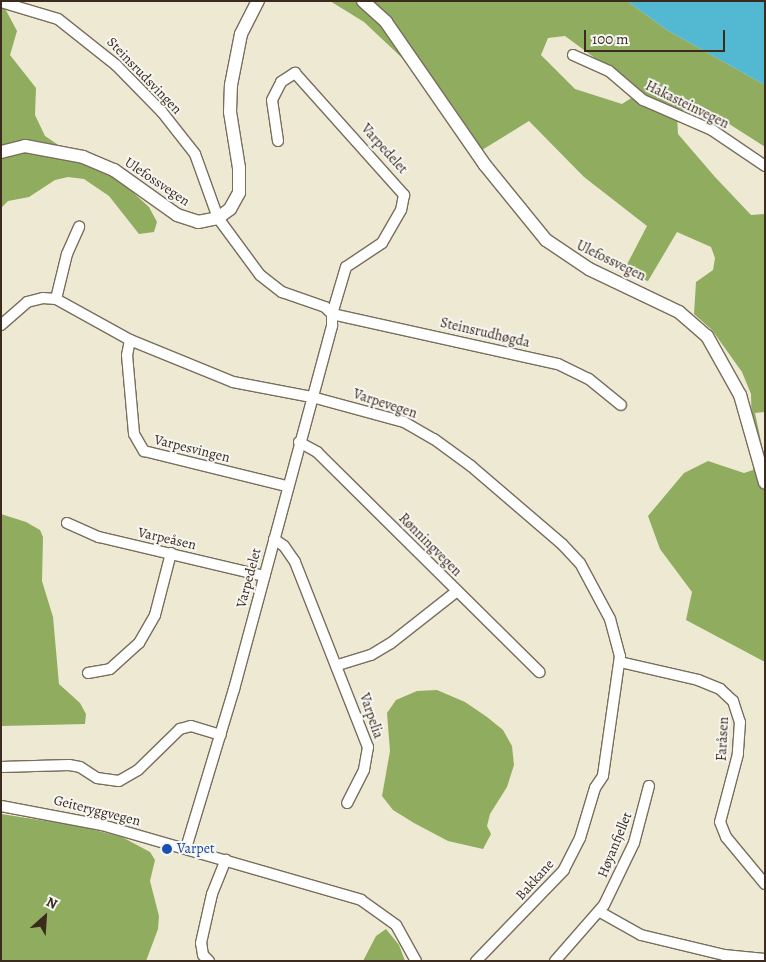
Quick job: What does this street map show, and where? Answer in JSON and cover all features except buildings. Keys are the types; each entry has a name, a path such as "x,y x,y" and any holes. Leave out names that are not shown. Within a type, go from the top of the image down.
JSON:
{"street":[{"path":"258,1 241,34 231,85 230,112 239,168 239,193 230,209 218,218 268,283 287,294 325,307 332,314"},
{"name":"Ulefossvegen","path":"363,1 386,22 485,165 546,240 589,269 679,312 707,336 740,394 762,466 765,483"},
{"name":"Steinsrudsvingen","path":"1,2 58,19 116,65 162,112 195,154 218,218"},
{"name":"Hakasteinvegen","path":"573,55 609,71 643,100 712,130 765,166"},
{"name":"Varpedelet","path":"186,848 221,735 346,267 382,243 401,210 404,195 295,73 281,82 272,100 278,141"},
{"name":"Ulefossvegen","path":"1,152 25,146 83,157 114,170 177,215 198,222 218,218"},
{"path":"1,325 27,302 56,299 67,254 79,227"},
{"name":"Varpevegen","path":"56,299 130,340 243,385 312,397 380,414 422,432 528,514 562,544 593,583 613,627 620,662 603,776"},
{"name":"Steinsrudhøgda","path":"332,314 558,364 589,379 620,405"},
{"name":"Varpesvingen","path":"130,340 127,355 134,434 144,451 287,486"},
{"name":"Rønningvegen","path":"300,442 317,452 539,672"},
{"name":"Varpeåsen","path":"67,523 99,537 264,576"},
{"name":"Varpelia","path":"274,539 284,546 294,562 338,665 368,747 364,770 347,803"},
{"path":"88,673 110,669 139,643 155,615 171,554"},
{"path":"338,665 371,655 391,643 457,591"},
{"name":"Faråsen","path":"620,662 698,680 720,689 734,701 740,722 738,754 720,822 726,837 765,884"},
{"path":"1,767 69,765 84,769 97,778 119,781 138,770 180,729 191,726 221,735"},
{"name":"Bakkane","path":"476,961 564,870 580,838 595,788 603,776"},
{"name":"Høyanfjellet","path":"555,961 600,912 633,846 649,786"},
{"name":"Geiteryggvegen","path":"1,806 74,818 186,848"},
{"path":"186,848 368,903 396,925 416,961"},
{"path":"209,961 203,955 201,943 212,894 226,860"},
{"path":"600,912 631,931 724,958 765,958"}],"green space":[{"path":"1,1 17,31 10,55 36,88 35,115 45,136 79,159 116,177 149,207 157,222 154,232 139,234 109,196 84,179 68,177 55,180 29,197 8,201 1,208"},
{"path":"330,1 627,1 667,30 765,85 765,147 698,104 677,115 678,134 715,177 751,215 765,214 765,412 755,413 765,460 765,662 686,620 692,592 660,549 648,516 684,473 708,461 744,473 753,470 751,394 742,372 712,330 694,314 696,282 713,270 715,258 711,247 677,232 648,281 622,274 647,226 584,177 529,121 482,150 453,106 364,22","holes":["565,36 639,93 622,104 575,89 541,55 548,38"]},
{"path":"1,514 26,522 40,530 43,537 42,581 53,617 59,684 80,703 86,714 85,724 1,726"},
{"path":"437,690 465,702 487,717 503,730 512,746 514,765 507,787 490,814 487,826 491,834 483,849 448,841 393,810 382,796 390,751 387,713 396,700 417,691"},
{"path":"1,814 79,826 122,837 150,852 155,860 150,881 159,916 158,929 146,961 1,961"},
{"path":"386,929 399,945 405,961 363,961 376,936"}],"water":[{"path":"627,1 765,1 765,85 667,30"}],"place":[{"name":"Varpet","path":"167,849"}]}
